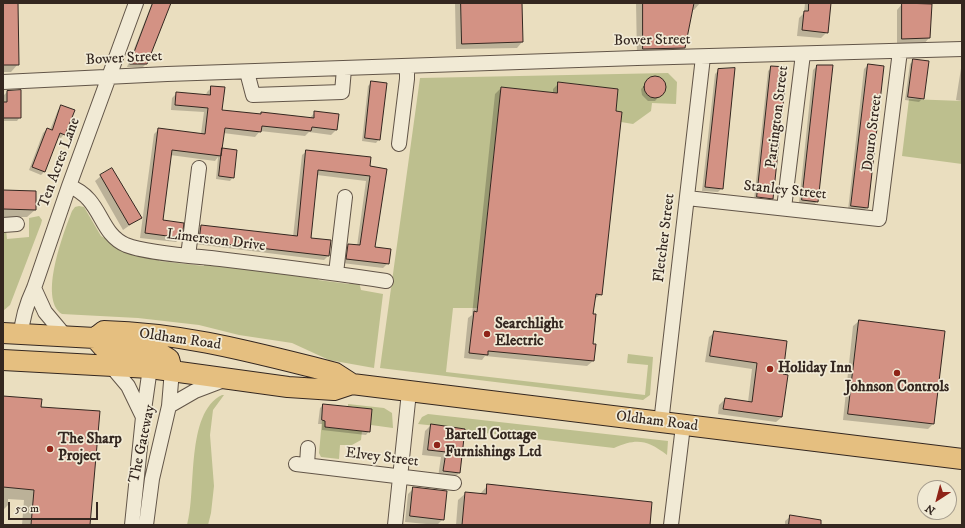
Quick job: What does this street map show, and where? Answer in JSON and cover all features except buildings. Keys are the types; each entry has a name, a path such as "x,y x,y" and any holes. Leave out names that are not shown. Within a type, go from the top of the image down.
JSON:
{"highway":[{"path":"11,361 12,334 95,338 103,347 152,351"},
{"name":"Oldham Road","path":"11,361 112,367 152,351 196,339 335,373 352,384 683,426 962,459"},
{"name":"Oldham Road","path":"152,351 172,370 288,387 334,390 352,384"}],"street":[{"name":"Ten Acres Lane","path":"12,334 22,320 34,288 69,186 136,3"},
{"name":"Bower Street","path":"3,82 109,76 962,49"},
{"name":"Douro Street","path":"879,219 900,51"},
{"name":"Partington Street","path":"784,208 803,54"},
{"name":"Fletcher Street","path":"661,423 703,57"},
{"path":"399,144 408,79 407,67"},
{"path":"247,72 253,95 342,92 344,69"},
{"path":"188,256 198,168"},
{"name":"Limerston Drive","path":"69,186 83,192 91,200 109,232 118,242 141,249 188,256 336,273 386,281"},
{"path":"336,273 345,197"},
{"name":"Stanley Street","path":"687,198 879,219"},
{"path":"34,288 45,312 66,337"},
{"name":"The Gateway","path":"132,525 143,417 152,351"},
{"path":"112,367 128,386 143,417"},
{"name":"The Gateway","path":"146,525 152,479 169,406 172,370"},
{"path":"169,406 200,388 227,379"},
{"path":"395,525 409,392"},
{"path":"671,525 683,426"},
{"name":"Elvey Street","path":"308,448 301,465 454,483"}],"green space":[{"path":"668,73 677,82 676,104 652,103 651,111 633,124 621,122 622,112 616,111 618,89 559,82 557,93 501,87 477,308 453,308 446,372 645,395 648,365 627,363 628,354 653,357 650,395 643,400 380,368 420,78"},
{"path":"909,99 962,101 962,164 902,156"},
{"path":"75,207 84,207 101,236 110,241 159,257 159,261 204,266 204,262 318,276 318,280 349,284 350,282 359,282 361,290 383,294 374,368 329,360 292,343 239,335 199,325 138,318 62,314 55,306 52,295 55,265 72,211"},
{"path":"39,216 42,220 41,224 10,305 3,311 3,230 6,230 7,239 29,237 29,218"},
{"path":"224,395 213,410 210,435 214,486 208,525 187,525 190,510 194,454 197,435 202,418 210,404"},
{"path":"348,404 384,408 392,413 393,428 371,425 372,409 348,406"},
{"path":"428,414 668,441 667,455 654,446 642,442 629,443 614,448 468,431 467,438 464,438 465,429 418,424 422,417"},
{"path":"322,420 325,421 325,427 362,431 361,440 352,445 340,445 339,459 321,457 319,453"}],"place":[{"name":"Searchlight Electric","path":"487,334"},
{"name":"Holiday Inn","path":"770,369"},
{"name":"Johnson Controls","path":"897,373"},
{"name":"Bartell Cottage Furnishings Ltd","path":"437,445"},
{"name":"The Sharp Project","path":"50,449"}]}
